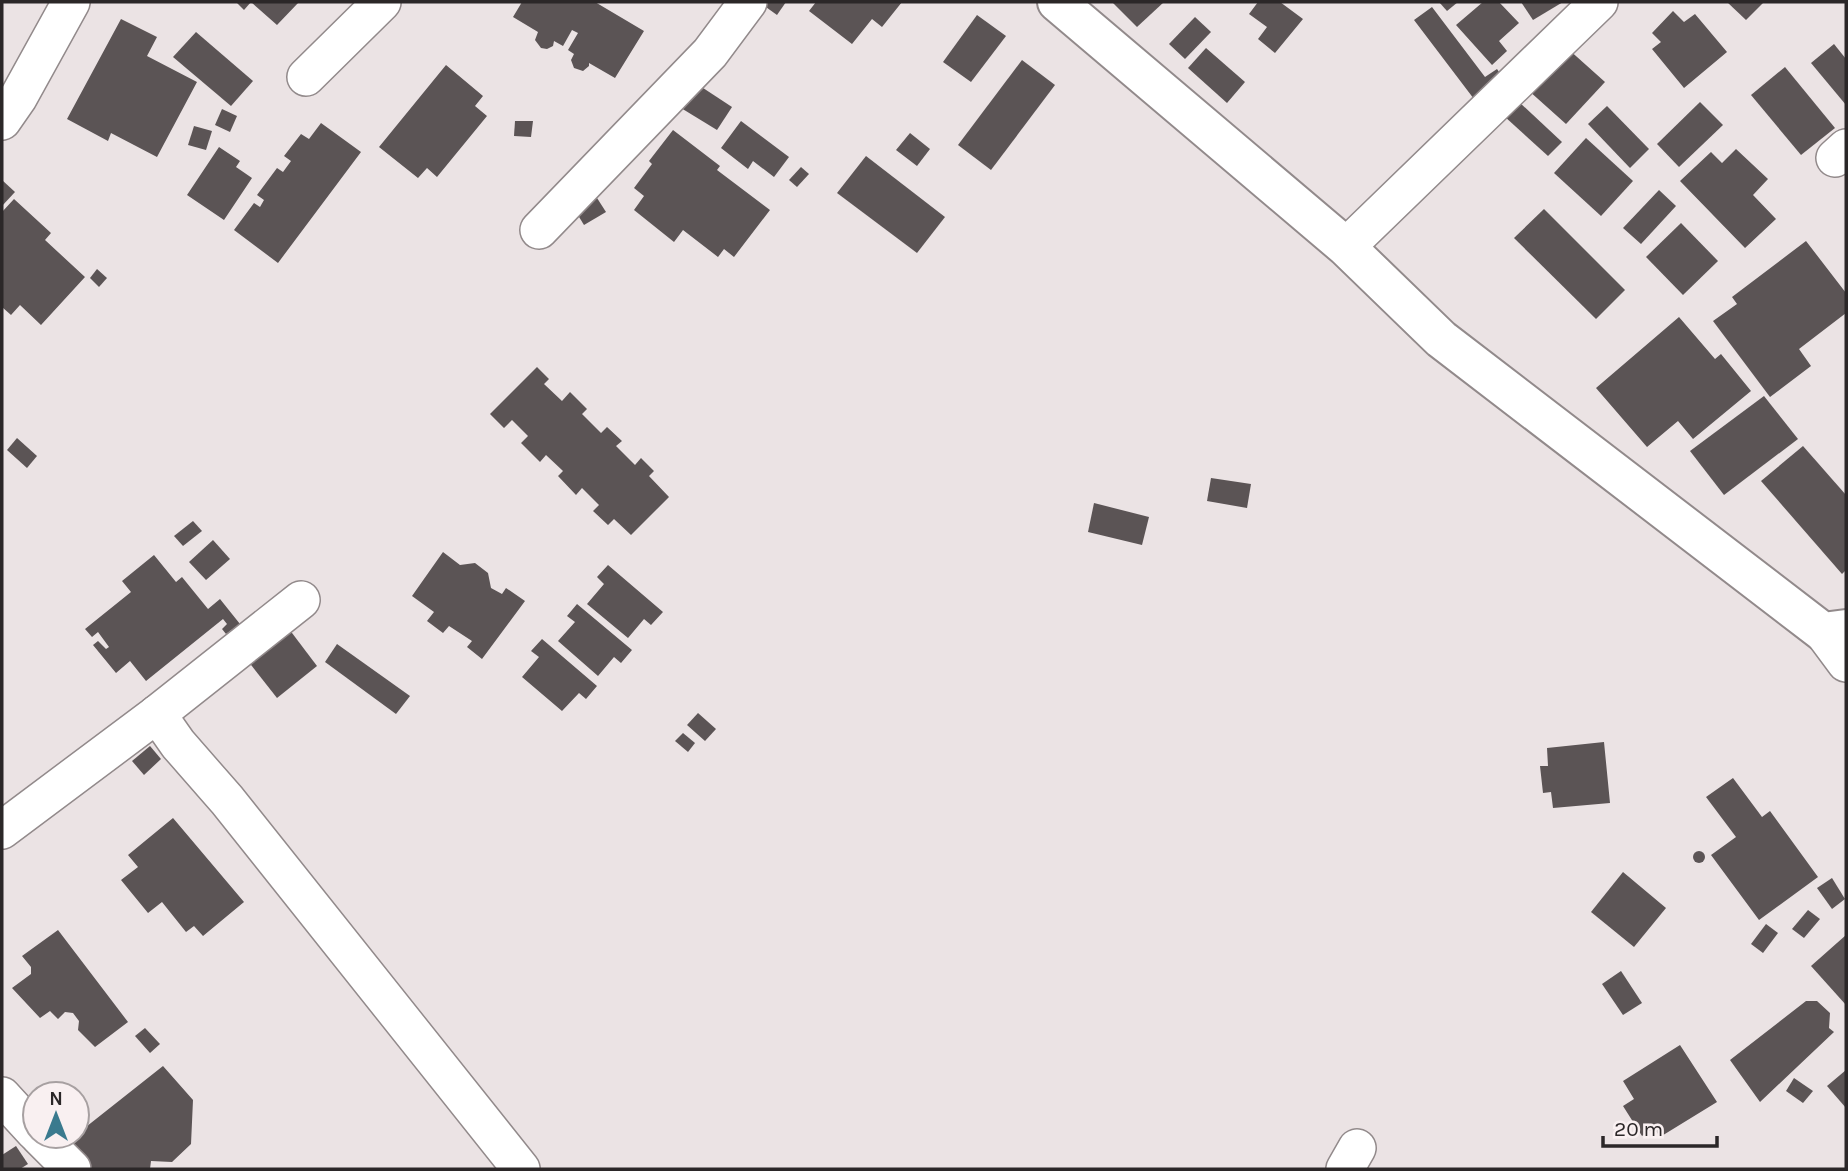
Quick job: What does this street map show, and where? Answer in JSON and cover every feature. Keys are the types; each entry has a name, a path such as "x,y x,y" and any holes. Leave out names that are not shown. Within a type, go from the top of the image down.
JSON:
{"street":[{"path":"2,121 18,98 71,2"},
{"path":"306,77 382,2"},
{"path":"539,230 710,53 748,2"},
{"path":"1057,2 1346,247 1441,339 1835,630 1846,663"},
{"path":"1346,247 1599,2"},
{"path":"2,830 158,715 301,600"},
{"path":"158,715 178,744 227,800 521,1169"},
{"path":"2,1096 21,1117"},
{"path":"53,1150 72,1169"}],"building":[{"path":"236,2 251,2 244,10"},
{"path":"251,2 299,2 277,25"},
{"path":"522,2 595,2 644,31 615,78 589,63 583,71 574,68 571,60 574,54 568,50 578,33 572,30 563,46 554,41 553,46 541,48 535,40 538,32 513,17"},
{"path":"759,2 786,2 777,15"},
{"path":"816,2 902,2 882,27 872,19 852,44 809,11"},
{"path":"1112,2 1164,2 1137,27"},
{"path":"1258,2 1280,2 1303,19 1275,53 1258,39 1267,27 1249,14"},
{"path":"1439,2 1458,2 1447,11"},
{"path":"1483,2 1499,2 1519,23 1499,41 1507,51 1492,65 1456,25"},
{"path":"1521,2 1563,2 1533,20"},
{"path":"1727,2 1764,2 1746,20"},
{"path":"1432,7 1485,77 1497,69 1506,82 1477,103 1414,20"},
{"path":"1673,11 1684,22 1695,14 1727,52 1684,88 1652,49 1661,42 1652,33"},
{"path":"977,15 1006,36 971,82 943,62"},
{"path":"1195,17 1211,32 1185,59 1169,44"},
{"path":"121,19 157,37 147,56 197,82 157,157 111,133 108,141 67,119"},
{"path":"196,32 253,81 231,106 173,57"},
{"path":"1834,44 1846,59 1846,105 1811,63"},
{"path":"1206,48 1245,82 1227,103 1188,68"},
{"path":"1567,48 1605,82 1566,124 1528,90"},
{"path":"1022,60 1055,85 991,170 958,145"},
{"path":"446,65 483,96 475,106 487,116 437,177 427,168 418,178 379,147"},
{"path":"1785,67 1835,128 1801,155 1751,95"},
{"path":"697,84 732,107 717,130 681,108"},
{"path":"1518,101 1562,142 1548,156 1504,116"},
{"path":"1700,102 1723,125 1679,167 1657,144"},
{"path":"1607,106 1649,149 1630,168 1588,124"},
{"path":"222,109 237,116 230,132 215,125"},
{"path":"515,121 533,121 531,137 514,136"},
{"path":"741,121 789,157 774,177 753,161 748,169 721,148"},
{"path":"321,123 361,152 278,263 234,230 254,203 260,207 264,200 257,195 277,168 283,172 291,161 284,156 301,134 309,139"},
{"path":"194,126 212,131 206,150 188,145"},
{"path":"673,130 720,166 717,170 770,210 734,257 724,249 718,257 683,230 674,242 634,210 644,196 634,188 652,164 649,161"},
{"path":"910,133 930,149 917,166 896,150"},
{"path":"1586,138 1633,181 1601,216 1554,173"},
{"path":"219,147 240,161 236,167 252,178 224,220 187,195"},
{"path":"1736,149 1768,179 1753,195 1776,219 1745,248 1680,181 1711,152 1722,163"},
{"path":"866,156 945,217 917,253 837,193"},
{"path":"801,167 809,174 797,187 789,180"},
{"path":"2,180 15,192 2,206"},
{"path":"1659,190 1676,206 1641,244 1623,228"},
{"path":"597,198 606,212 584,225 576,212"},
{"path":"14,199 51,233 45,240 85,277 41,325 20,305 11,315 2,307 2,212"},
{"path":"1544,209 1625,290 1596,319 1514,238"},
{"path":"1681,223 1718,261 1683,295 1646,257"},
{"path":"1806,241 1846,293 1846,313 1799,349 1811,366 1770,397 1713,321 1737,304 1732,297"},
{"path":"97,269 107,278 99,287 90,278"},
{"path":"1679,317 1715,359 1721,354 1751,391 1693,439 1678,421 1647,447 1596,388"},
{"path":"537,367 549,379 544,384 562,401 570,392 587,409 582,414 601,433 607,427 622,441 616,446 635,465 641,458 654,471 649,476 669,497 631,535 614,519 608,525 593,511 599,505 582,488 576,495 558,476 563,471 546,455 540,462 521,443 528,436 512,420 504,428 490,414"},
{"path":"1764,396 1798,439 1724,495 1690,451"},
{"path":"17,438 37,456 27,468 7,450"},
{"path":"1803,446 1846,495 1846,570 1842,574 1761,481"},
{"path":"1211,478 1251,484 1247,508 1207,501"},
{"path":"1094,503 1149,517 1142,545 1088,532"},
{"path":"193,521 202,531 183,546 174,536"},
{"path":"213,540 230,559 206,580 189,562"},
{"path":"443,552 460,565 475,563 488,573 491,588 502,594 506,588 525,601 482,659 467,647 472,641 449,626 443,633 427,621 434,612 412,596"},
{"path":"154,555 176,582 182,577 208,609 220,599 240,624 226,634 222,629 227,624 223,619 146,681 130,661 116,673 93,645 98,641 106,649 109,647 98,632 92,637 85,629 131,592 122,581"},
{"path":"608,565 663,612 651,625 644,619 628,638 587,604 604,584 597,577"},
{"path":"577,604 632,650 621,663 614,657 598,676 558,641 575,622 567,616"},
{"path":"289,629 317,666 277,698 248,661"},
{"path":"542,639 597,686 586,699 579,693 562,711 522,677 539,657 531,651"},
{"path":"337,644 410,696 396,714 325,662"},
{"path":"698,713 716,729 705,741 687,725"},
{"path":"683,733 695,743 688,752 675,741"},
{"path":"1604,742 1610,803 1553,808 1551,792 1543,793 1540,766 1548,766 1547,748"},
{"path":"150,746 161,759 144,775 132,761"},
{"path":"1733,778 1762,817 1770,811 1818,877 1759,920 1711,855 1736,837 1706,797"},
{"path":"173,818 244,902 203,936 194,926 186,932 162,902 148,913 121,880 138,867 128,855"},
{"path":"1699,851 1705,857 1699,863 1693,857"},
{"path":"1623,872 1666,908 1634,947 1591,912"},
{"path":"1832,878 1845,899 1832,909 1817,888"},
{"path":"1808,910 1820,919 1804,938 1792,929"},
{"path":"1766,924 1778,933 1763,953 1751,944"},
{"path":"58,930 128,1022 95,1047 78,1030 79,1021 73,1013 65,1012 58,1019 50,1011 40,1018 12,988 31,974 31,967 22,956"},
{"path":"1846,935 1846,1005 1811,966"},
{"path":"1621,971 1642,1003 1623,1015 1602,984"},
{"path":"1806,1001 1817,1001 1830,1013 1829,1028 1834,1032 1760,1102 1730,1060"},
{"path":"145,1028 160,1044 150,1053 135,1036"},
{"path":"1680,1045 1717,1102 1660,1137 1654,1128 1642,1136 1623,1106 1634,1099 1623,1081"},
{"path":"163,1066 193,1100 191,1144 172,1162 151,1161 150,1169 80,1169 63,1150 91,1150 91,1123"},
{"path":"1846,1070 1846,1108 1827,1086"},
{"path":"1794,1078 1813,1091 1803,1103 1786,1091"},
{"path":"16,1146 28,1164 20,1169 2,1169 2,1155"}]}
